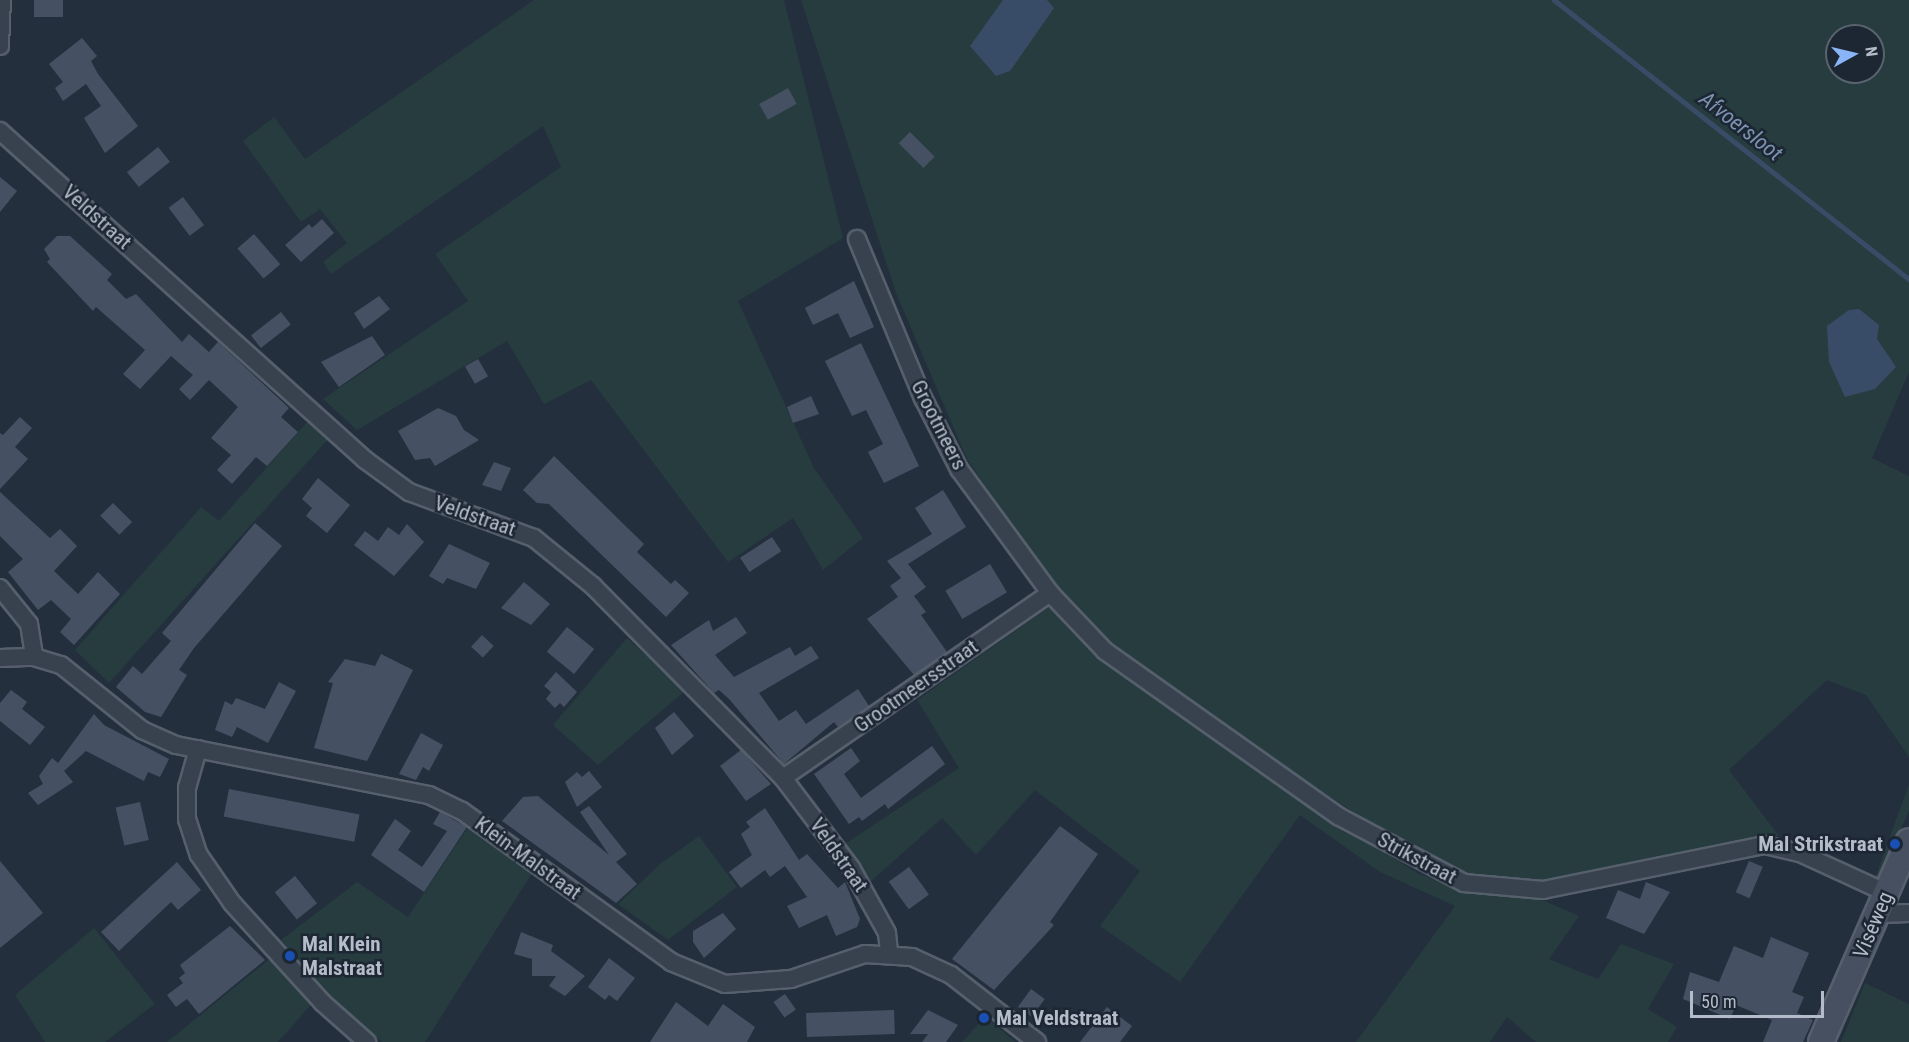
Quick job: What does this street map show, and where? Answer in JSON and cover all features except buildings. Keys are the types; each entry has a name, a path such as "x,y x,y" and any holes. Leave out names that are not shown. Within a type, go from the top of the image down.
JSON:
{"main road":[{"name":"Viséweg","path":"1821,1042 1909,841"}],"street":[{"path":"0,46 2,0"},
{"name":"Veldstraat","path":"0,131 364,459 409,492 534,538 593,586 783,778 851,868 888,933 889,953"},
{"name":"Grootmeers","path":"857,239 923,398 959,469 1050,593"},
{"path":"0,588 29,624 34,657"},
{"name":"Grootmeersstraat","path":"783,778 1050,593"},
{"name":"Strikstraat","path":"1050,593 1105,651 1338,816 1464,883 1543,890 1765,845 1800,853 1882,903"},
{"name":"Klein-Malstraat","path":"0,658 34,657 61,665 142,730 198,749 429,795 462,811 671,962 725,984 791,979 865,954 889,953 929,963 951,975 1037,1042"},
{"path":"198,749 187,788 187,819 199,855 232,903 323,1003 367,1042"},
{"path":"1882,903 1909,913"}],"green space":[{"path":"534,0 784,0 843,238 738,301 814,468 863,538 823,570 793,518 728,562 591,380 544,404 507,341 357,430 323,399 468,301 435,254 561,167 543,126 331,274 323,262 347,243 320,209 301,222 243,141 274,117 305,159"},
{"path":"801,0 1909,0 1909,372 1872,458 1909,476 1909,757 1866,695 1827,680 1729,770 1779,836 1556,883 1462,875 1421,856 1223,727 1105,643 1052,584 967,459 896,293"},
{"path":"310,419 330,437 109,683 75,650 201,507 219,521"},
{"path":"1051,606 1107,661 1328,817 1419,874 1465,890 1538,898 1579,916 1549,959 1598,979 1621,944 1674,964 1648,1009 1677,1027 1668,1042 1536,1042 1507,1017 1490,1042 1356,1042 1455,906 1380,872 1300,815 1180,982 1100,926 1140,871 1035,790 976,855 942,818 870,882 845,844 959,768 917,700"},
{"path":"627,638 685,691 598,765 553,725"},
{"path":"1909,784 1909,811 1879,879 1875,878"},
{"path":"469,826 532,873 425,1042 382,1042 334,1000 281,940 357,882 408,917"},
{"path":"699,836 737,887 668,940 618,904 660,864"},
{"path":"94,928 155,1004 105,1042 45,1042 15,995"},
{"path":"271,958 311,1005 278,1042 167,1042"},
{"path":"1865,983 1909,1004 1909,1042 1841,1042"},
{"path":"986,1016 1015,1042 962,1042"}],"water":[{"path":"1003,0 1047,0 1054,8 1010,71 996,76 970,46"},
{"path":"1859,309 1879,325 1877,339 1896,367 1875,389 1845,397 1829,362 1827,326 1849,310"}],"waterway":[{"name":"Afvoersloot","path":"1554,0 1909,279"}],"place":[{"name":"Mal Strikstraat","path":"1895,844"},
{"name":"Mal Klein Malstraat","path":"290,956"},
{"name":"Mal Veldstraat","path":"984,1018"}]}
